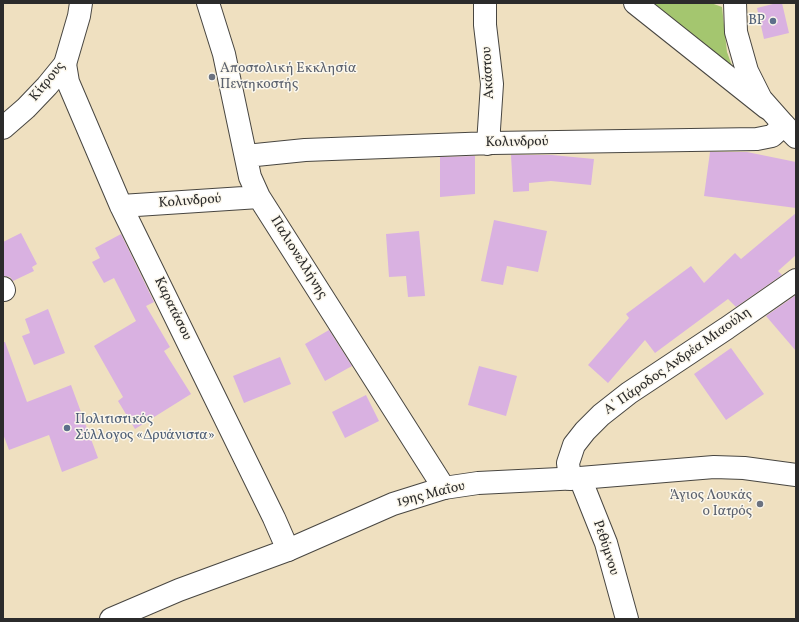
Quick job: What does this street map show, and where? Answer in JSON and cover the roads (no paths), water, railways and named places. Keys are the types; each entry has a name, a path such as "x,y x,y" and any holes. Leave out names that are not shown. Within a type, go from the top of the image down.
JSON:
{"street":[{"name":"Κίτρους","path":"3,128 26,108 65,64 79,16 81,3"},
{"name":"Παλιονελλήνης","path":"208,3 224,54 250,177 259,197 444,488"},
{"name":"Ακάστου","path":"485,3 485,25 492,84 488,144"},
{"path":"635,3 785,125"},
{"path":"735,3 736,32 747,71 761,99 785,125"},
{"name":"Καρατάσου","path":"65,64 68,82 121,206 274,518 288,550"},
{"name":"Κολινδρού","path":"246,156 305,150 488,144 757,139 772,136 785,125"},
{"name":"Κολινδρού","path":"121,206 259,197"},
{"name":"Α΄ Πάροδος Ανδρέα Μιαούλη","path":"575,478 568,463 574,445 601,415 629,393 796,280"},
{"name":"19ης Μαΐου","path":"111,619 179,590 288,550 392,504 444,488 478,484 714,467 744,468 796,475"},
{"name":"Ρεθύμνου","path":"575,478 606,543 627,619"}],"place":[{"name":"BP","path":"773,21"},
{"name":"Αποστολική Εκκλησία Πεντηκοστής","path":"212,77"},
{"name":"Πολιτιστικός Σύλλογος «Δρυάνιστα»","path":"67,428"},
{"name":"Άγιος Λουκάς ο Ιατρός","path":"760,504"}]}
